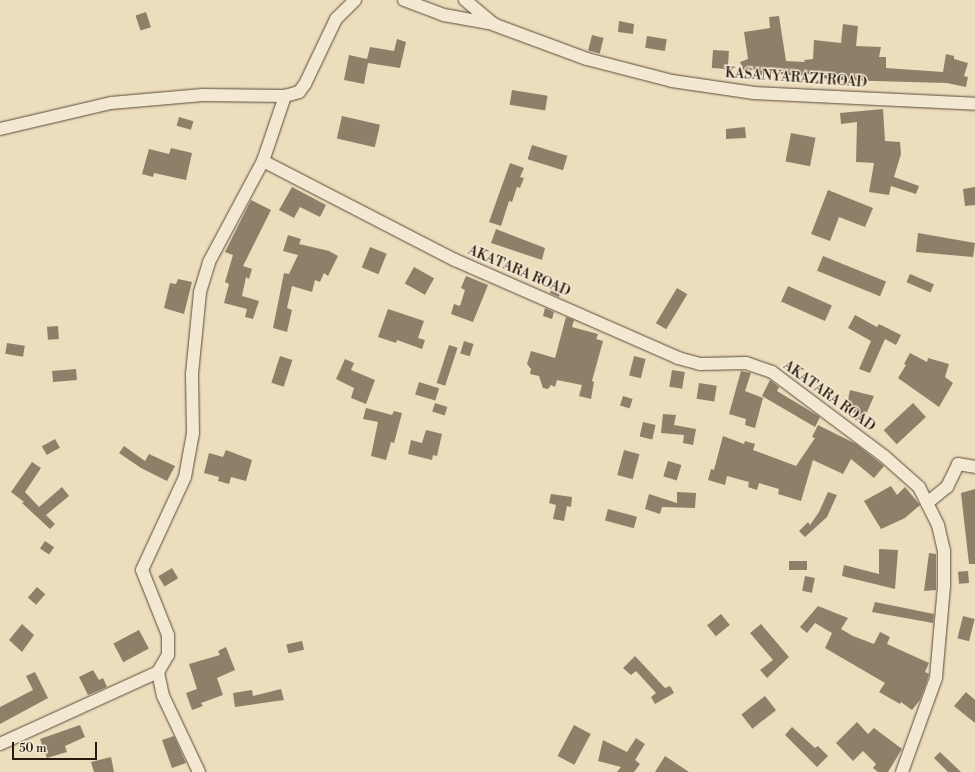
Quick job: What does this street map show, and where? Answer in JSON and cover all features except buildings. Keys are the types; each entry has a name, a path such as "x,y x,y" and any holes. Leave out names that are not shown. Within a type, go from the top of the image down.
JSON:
{"street":[{"path":"0,129 111,103 203,95 285,96 299,92 305,84 336,20 355,0"},
{"path":"404,0 444,15 495,25"},
{"name":"KASANYARAZI ROAD","path":"465,0 495,25 587,59 672,81 754,93 975,104"},
{"path":"0,744 158,672 168,655 168,635 142,570 185,477 193,433 192,374 200,292 208,262 263,161 285,96"},
{"name":"AKATARA ROAD","path":"263,161 455,260 678,358 700,364 746,363 772,372 884,456 919,486 938,525 944,550 936,678 902,772"},
{"path":"927,503 947,487 958,464 975,467"},
{"path":"158,672 163,696 199,772"}]}
